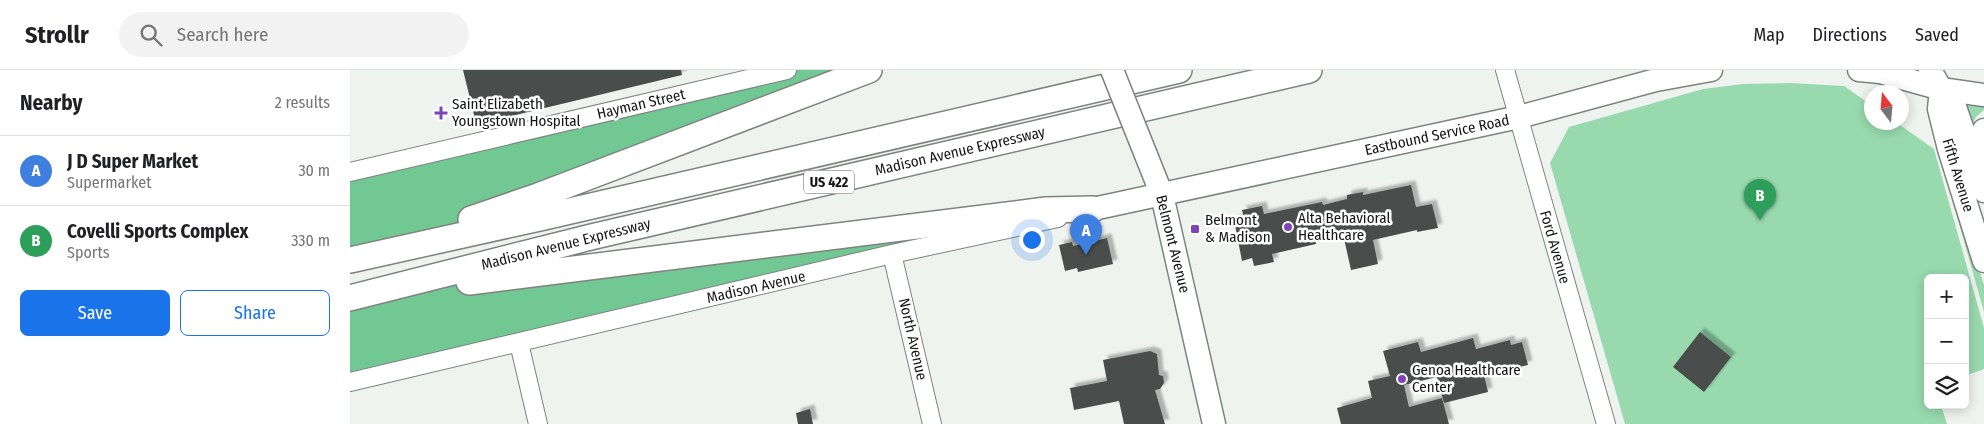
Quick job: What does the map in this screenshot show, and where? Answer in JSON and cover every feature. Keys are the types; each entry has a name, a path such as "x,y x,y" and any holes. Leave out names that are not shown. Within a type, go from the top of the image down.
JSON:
{"highway":[{"name":"Madison Avenue Expressway","path":"361,257 544,217 1179,70"},
{"name":"Madison Avenue Expressway","path":"355,297 591,237 1309,70"},
{"path":"361,257 538,196 856,72"},
{"path":"355,297 1036,212 1093,209"}],"main road":[{"name":"Belmont Avenue","path":"1112,70 1162,195 1214,424"},
{"name":"Eastbound Service Road","path":"1162,195 1519,117 1656,80 1711,70"},
{"path":"1859,70 1936,79 1984,95"},
{"name":"Fifth Avenue","path":"1936,79 1954,104 1984,191"},
{"name":"Fifth Avenue","path":"1936,79 1939,109 1949,149 1984,261"},
{"path":"1974,160 1984,130"},
{"name":"Madison Avenue","path":"1093,209 1162,195"}],"street":[{"name":"Hayman Street","path":"350,172 786,70"},
{"name":"Ford Avenue","path":"1505,70 1606,424"},
{"name":"Madison Avenue","path":"350,382 892,254 1045,222 1093,209"},
{"name":"North Avenue","path":"892,254 932,424"},
{"path":"519,343 538,424"}],"green space":[{"path":"787,70 848,70 538,196 350,260 350,172"},
{"path":"1790,83 1844,86 1864,100 1864,130 1907,130 1934,149 1969,274 1924,274 1924,409 1942,409 1947,424 1625,424 1550,163 1569,127 1703,89 1743,84"},
{"path":"1957,95 1984,101 1984,110 1976,117 1968,134"},
{"path":"1949,172 1984,285 1984,312 1945,174"},
{"path":"1046,210 350,382 350,298 360,295"},
{"path":"1969,274 1984,328 1984,369 1969,375"}],"building":[{"path":"463,70 681,70 682,75 487,122 486,116 475,119"},
{"name":"Alta Behavioral Healthcare","path":"1411,185 1416,207 1432,204 1438,228 1417,232 1417,230 1373,240 1378,264 1351,270 1343,234 1315,240 1316,244 1272,254 1274,262 1254,266 1252,258 1242,261 1234,220 1244,218 1242,210 1262,206 1264,214 1322,202 1323,205 1347,199 1347,195 1363,192 1363,195"},
{"path":"1107,238 1113,264 1078,272 1077,268 1065,271 1059,245 1072,242 1073,246"},
{"path":"1700,332 1731,357 1704,392 1673,367"},
{"name":"Genoa Healthcare Center","path":"1473,338 1476,349 1510,340 1511,345 1522,342 1528,365 1484,375 1488,392 1444,403 1437,377 1404,385 1409,407 1442,398 1449,424 1341,424 1337,408 1372,398 1368,381 1390,376 1383,351 1418,342 1421,352"},
{"path":"1150,351 1157,354 1159,375 1163,376 1164,383 1160,389 1155,390 1165,424 1124,424 1119,401 1074,410 1070,388 1107,381 1103,360"},
{"path":"810,409 813,424 798,424 796,413"}],"place":[{"name":"Saint Elizabeth Youngstown Hospital","path":"441,113"},
{"name":"Covelli Sports Complex","path":"1760,220"},
{"name":"Alta Behavioral Healthcare","path":"1288,227"},
{"name":"Belmont & Madison","path":"1195,229"},
{"name":"J D Super Market","path":"1086,255"},
{"name":"Genoa Healthcare Center","path":"1402,379"}]}
